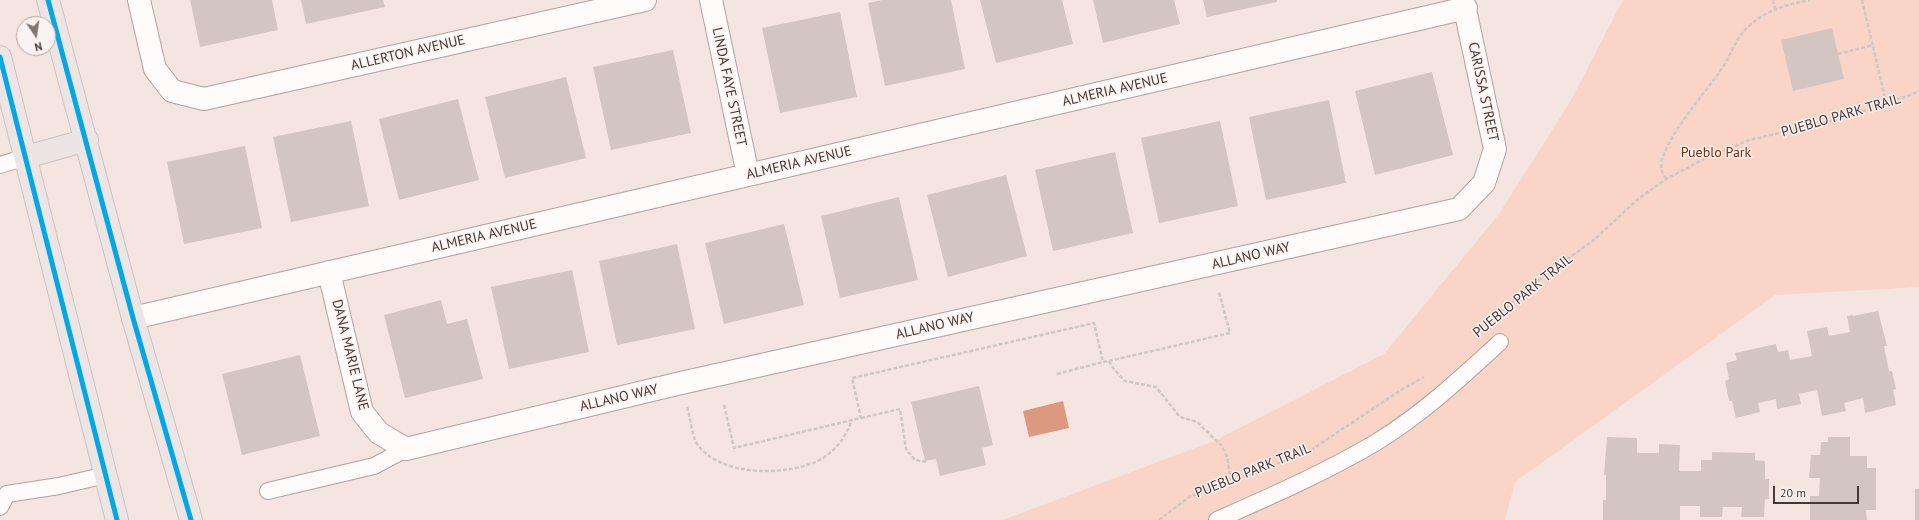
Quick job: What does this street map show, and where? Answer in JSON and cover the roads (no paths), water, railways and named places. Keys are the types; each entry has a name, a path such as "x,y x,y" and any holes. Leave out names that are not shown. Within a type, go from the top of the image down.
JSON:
{"main road":[{"path":"48,0 87,140 133,318 191,520"},
{"path":"0,57 117,520"},
{"path":"26,157 87,140"},
{"path":"106,475 106,520"}],"street":[{"name":"ALLERTON AVENUE","path":"139,0 155,69 172,90 204,99 645,0"},
{"name":"LINDA FAYE STREET","path":"711,0 748,175"},
{"name":"ALMERIA AVENUE","path":"133,318 748,175 1465,4"},
{"name":"CARISSA STREET","path":"1465,4 1495,149 1484,183"},
{"name":"ALLANO WAY","path":"406,449 682,383 1459,209 1484,183"},
{"name":"DANA MARIE LANE","path":"329,272 362,412 379,433 406,449"}],"lane":[{"path":"0,164 26,157"},
{"path":"1217,520 1312,478 1376,442 1438,398 1500,342"},
{"path":"268,491 374,466 406,449"},
{"path":"2,499 106,475"}],"park label":[{"name":"Pueblo Park","path":"1716,153"}]}
